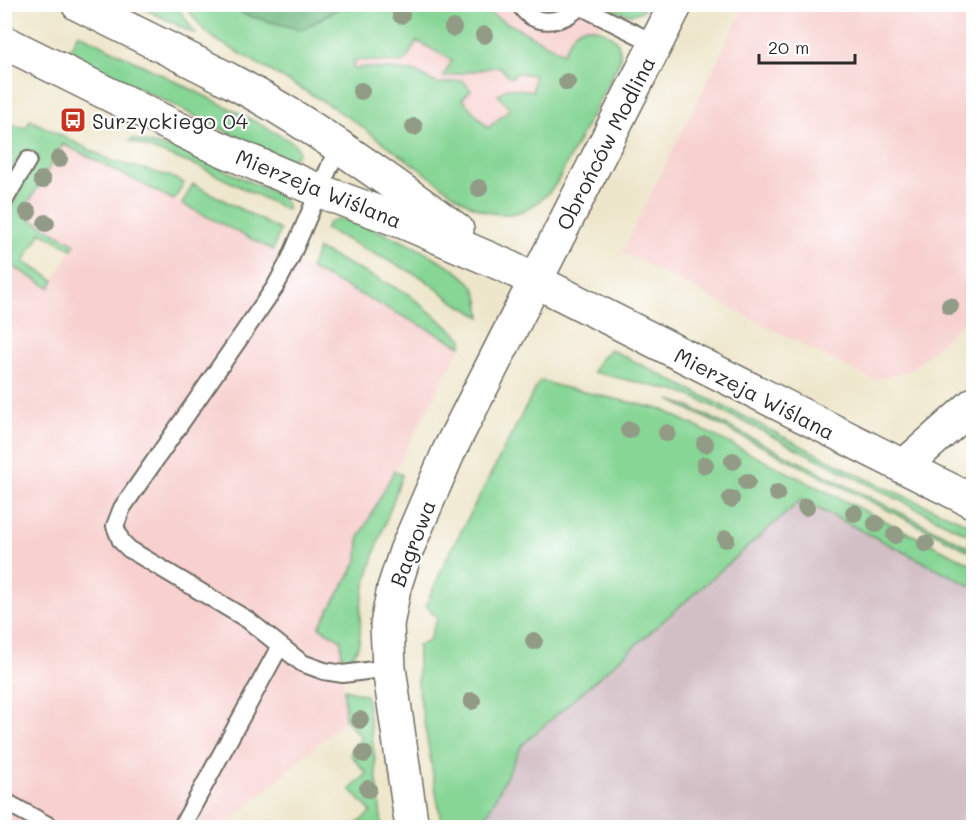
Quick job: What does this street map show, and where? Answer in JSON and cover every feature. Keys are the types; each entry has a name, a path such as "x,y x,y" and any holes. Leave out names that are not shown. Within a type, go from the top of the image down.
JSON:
{"street":[{"name":"Mierzeja Wiślana","path":"78,4 234,83 295,118 392,183 506,266"},
{"name":"Obrońców Modlina","path":"535,280 675,4"},
{"name":"Mierzeja Wiślana","path":"4,42 205,142 506,266 974,502"},
{"name":"Bagrowa","path":"412,828 390,668 387,625 393,588 406,551 449,451 535,280"},
{"path":"903,467 974,404"}],"lane":[{"path":"520,4 525,13 543,21 552,21 572,15 580,5 656,44"},
{"path":"534,4 537,15 543,21"},
{"path":"338,147 290,259 275,287 122,508 115,526 121,541 129,549 248,620 302,663 343,675 390,668"},
{"path":"4,201 28,160"},
{"path":"181,828 280,646"},
{"path":"4,801 53,828"}],"shaded area":[{"path":"608,4 610,6 598,29 591,28 563,53 510,150 334,57 389,5"},
{"path":"745,5 973,5 973,313 910,371 872,380 622,252"},
{"path":"63,144 461,346 359,538 358,560 320,627 341,640 345,720 224,827 5,827 4,262 50,288 74,245 22,214"},
{"path":"801,500 973,587 973,827 481,828 521,745"}],"green space":[{"path":"137,5 176,5 196,34 195,34"},
{"path":"184,5 234,5 245,15 302,30 339,8 359,5 474,5 563,53 575,32 580,29 591,27 603,31 617,42 620,48 620,60 556,184 536,204 525,210 501,214 476,208 462,200 348,117 216,40 203,29","holes":["417,41 452,60 443,77 499,66 509,77 514,77 515,73 534,75 533,91 507,88 498,95 510,109 488,128 462,99 471,90 462,80 438,84 413,71 360,67 359,70 352,67 355,60 404,63"]},
{"path":"234,5 359,5 339,8 302,30 245,15"},
{"path":"608,5 648,5 639,12 628,14"},
{"path":"78,33 243,115 292,142 299,153 290,160 258,147 68,53"},
{"path":"30,120 112,161 169,176 184,183 174,200 63,144 22,214 75,244 72,249 41,232 24,262 54,280 50,288 5,262 4,219 39,156 31,151 22,153 5,181 5,127 13,125 26,128"},
{"path":"132,139 183,151 281,196 287,205 287,210 200,167 130,141"},
{"path":"193,184 280,230 273,250 182,204"},
{"path":"338,219 390,236 452,268 475,289 479,299 481,317 453,301 421,277 325,229 329,222"},
{"path":"318,249 408,294 463,339 461,346 310,269"},
{"path":"610,349 877,484 973,526 973,537 696,398 593,372 598,362"},
{"path":"543,381 664,410 973,565 973,587 801,500 522,745 481,827 442,827 418,686 418,645 428,642 438,617 426,605 447,558 539,382"},
{"path":"670,400 688,406 973,549 973,553"},
{"path":"394,471 402,475 364,589 358,646 350,658 342,661 341,640 319,627 358,560 359,538"},
{"path":"344,689 366,695 382,827 353,827 371,812 350,789 367,774 351,755 352,748 362,738 345,720"}],"place":[{"name":"Surzyckiego 04","path":"73,120"}]}
